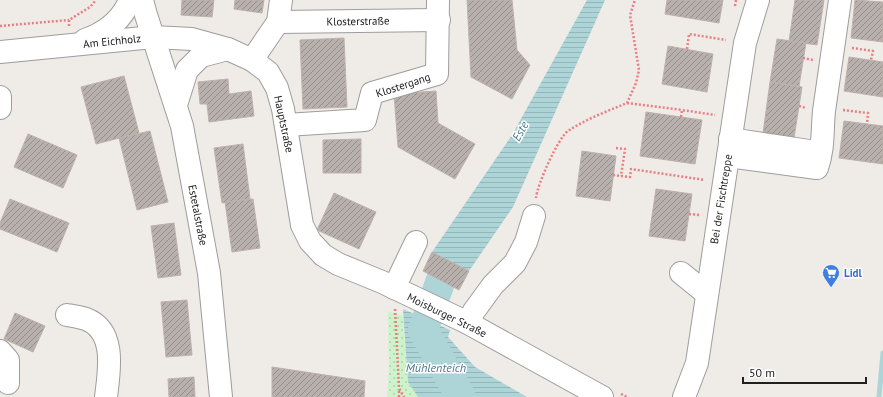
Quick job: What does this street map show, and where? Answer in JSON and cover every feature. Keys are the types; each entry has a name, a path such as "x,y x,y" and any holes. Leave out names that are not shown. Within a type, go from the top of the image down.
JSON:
{"street":[{"name":"Am Eichholz","path":"71,45 95,37 106,30 125,12 130,0"},
{"path":"142,0 153,37"},
{"path":"252,60 278,22 280,0"},
{"name":"Bei der Fischtreppe","path":"684,397 697,363 744,43 758,0"},
{"path":"729,147 817,168 823,148 822,128 840,0"},
{"name":"Klosterstraße","path":"278,22 438,10"},
{"name":"Klostergang","path":"286,125 365,120 372,93 437,74 438,10"},
{"name":"Am Eichholz","path":"0,52 153,37"},
{"name":"Hauptstraße","path":"153,37 192,39 228,48 252,60 268,72 276,88 283,109 302,224"},
{"name":"Estetalstraße","path":"153,37 182,126 209,273 221,397"},
{"path":"176,105 187,70 201,56 228,48"},
{"path":"0,97 0,108"},
{"path":"729,147 809,151"},
{"path":"461,320 474,311 494,284 515,263 526,242 534,216"},
{"name":"Moisburger Straße","path":"302,224 310,241 323,255 338,264 461,320 602,397"},
{"path":"402,292 416,242"},
{"path":"681,273 707,294"},
{"path":"67,315 86,319 95,324 103,335 109,350 110,368 106,397"},
{"path":"0,351 8,360 8,383"}],"path":[{"path":"0,26 69,20 90,7 96,0"},
{"path":"628,103 636,83 639,70 630,15 635,0"},
{"path":"69,20 71,45"},
{"path":"686,50 689,34 744,43"},
{"path":"834,44 873,51 871,60"},
{"path":"534,216 537,191 549,162 567,132 628,103 733,117"},
{"path":"825,107 868,113 867,124"},
{"path":"681,117 682,110"},
{"path":"616,148 625,149 621,176"},
{"path":"613,175 630,177 631,169 724,182"},
{"path":"399,397 402,292"},
{"path":"399,388 404,397"}],"green space":[{"path":"388,311 403,316 408,382 418,397 387,397 389,370"}],"water":[{"path":"587,0 605,0 513,207 469,271 432,252 512,135"},
{"name":"Mühlenteich","path":"403,309 450,330 448,337 475,367 527,397 418,397 408,382"}],"building":[{"path":"182,0 214,0 212,17 181,15"},
{"path":"235,0 264,0 262,13 234,9"},
{"path":"467,0 512,0 517,50 530,65 512,99 471,77"},
{"path":"667,0 723,0 719,23 665,14"},
{"path":"795,0 824,0 817,45 789,41"},
{"path":"855,0 883,2 883,42 851,38"},
{"path":"344,38 347,107 303,109 300,40"},
{"path":"777,39 806,43 799,86 770,82"},
{"path":"668,46 713,54 707,92 662,84"},
{"path":"849,57 883,62 883,97 844,91"},
{"path":"124,76 139,133 96,144 81,87"},
{"path":"228,79 229,94 251,91 254,116 209,122 207,104 200,104 198,82"},
{"path":"770,82 802,87 794,138 763,133"},
{"path":"436,91 438,123 475,144 455,179 398,147 394,94"},
{"path":"646,112 702,120 695,164 640,156"},
{"path":"844,121 883,126 883,164 839,158"},
{"path":"150,131 168,202 137,210 119,138"},
{"path":"28,134 77,155 63,188 14,167"},
{"path":"361,139 361,173 323,173 323,140"},
{"path":"243,144 250,199 222,203 214,148"},
{"path":"582,151 616,156 610,201 576,196"},
{"path":"656,189 692,194 685,241 649,236"},
{"path":"334,193 376,212 359,249 317,230"},
{"path":"10,199 69,223 57,252 0,229 0,223"},
{"path":"253,199 260,248 232,252 225,202"},
{"path":"174,223 181,275 158,278 151,226"},
{"path":"432,252 469,271 459,290 423,271"},
{"path":"187,300 192,355 166,357 161,302"},
{"path":"15,313 45,326 33,352 4,339"},
{"path":"272,367 365,381 364,397 272,397"},
{"path":"194,377 195,397 169,397 168,379"}],"waterway":[{"name":"Este","path":"441,280 423,330 461,397"},
{"path":"879,397 883,353"}],"place":[{"name":"Lidl","path":"831,288"}]}
